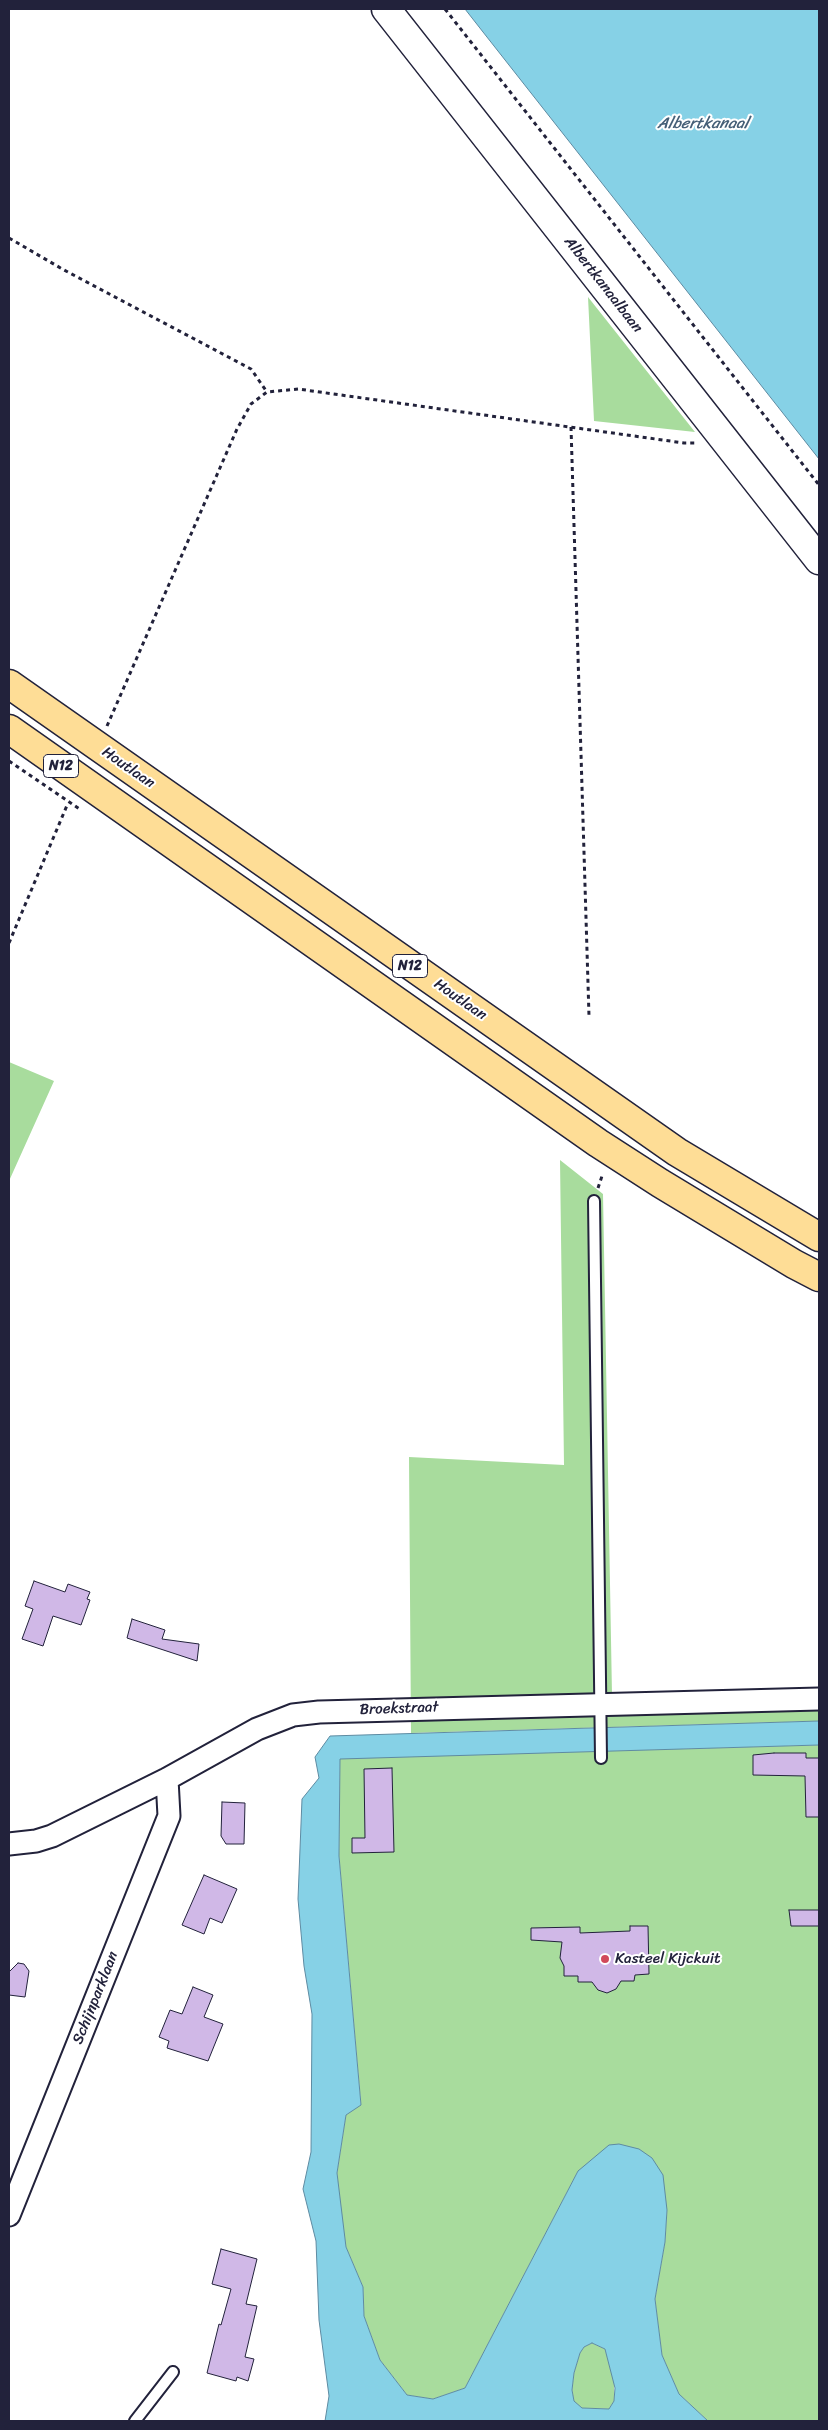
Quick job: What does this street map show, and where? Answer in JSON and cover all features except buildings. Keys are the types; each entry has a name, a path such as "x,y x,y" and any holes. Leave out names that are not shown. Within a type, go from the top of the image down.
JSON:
{"main road":[{"name":"Houtlaan","path":"9,684 677,1152 819,1237"},
{"name":"N12","path":"9,729 598,1142 677,1193 794,1264 819,1276"}],"street":[{"name":"Albertkanaalbaan","path":"386,9 819,560"},
{"name":"Broekstraat","path":"9,1844 36,1841 52,1836 167,1778 257,1729 292,1715 319,1712 599,1713 819,1699"},
{"name":"Schijnparklaan","path":"9,2215 169,1816 167,1778"}],"lane":[{"path":"594,1201 601,1758"},
{"path":"135,2421 173,2372"}],"path":[{"path":"445,9 819,485"},
{"path":"9,238 64,270 250,369 267,392"},
{"path":"94,744 110,721 237,429 251,404 267,392 298,389 684,443 699,443 719,433"},
{"path":"571,427 589,1016"},
{"path":"9,762 68,803 9,943"}],"green space":[{"path":"588,297 695,432 594,421"},
{"path":"9,1062 54,1081 9,1181"},
{"path":"560,1160 603,1194 612,1695 819,1689 819,1721 411,1733 409,1457 564,1465"},
{"path":"819,1745 819,2421 708,2421 679,2394 662,2355 655,2299 665,2242 667,2210 578,2171 465,2388 433,2399 407,2395 380,2360 364,2316 363,2287 346,2247 342,2225 337,2173 346,2115 361,2104 339,1856 340,1758"},
{"path":"592,2343 605,2349 614,2380 614,2401 609,2409 582,2408 574,2402 572,2390 574,2373 580,2353 584,2347"}],"water":[{"name":"Albertkanaal","path":"465,9 819,9 819,459 483,32"},
{"path":"819,1721 819,1745 340,1759 339,1856 361,2105 346,2115 337,2173 346,2247 363,2287 364,2316 380,2360 407,2395 433,2399 465,2388 578,2171 609,2145 619,2144 639,2149 652,2158 663,2175 667,2210 665,2242 655,2299 662,2355 679,2394 708,2421 325,2421 329,2396 319,2320 316,2241 303,2189 311,2152 312,2014 304,1966 298,1899 302,1799 319,1778 315,1757 330,1736","holes":["592,2343 605,2349 615,2388 614,2401 609,2409 582,2408 574,2401 572,2390 574,2373 580,2353 584,2347"]}],"place":[{"name":"Kasteel Kijckuit","path":"605,1959"}]}
